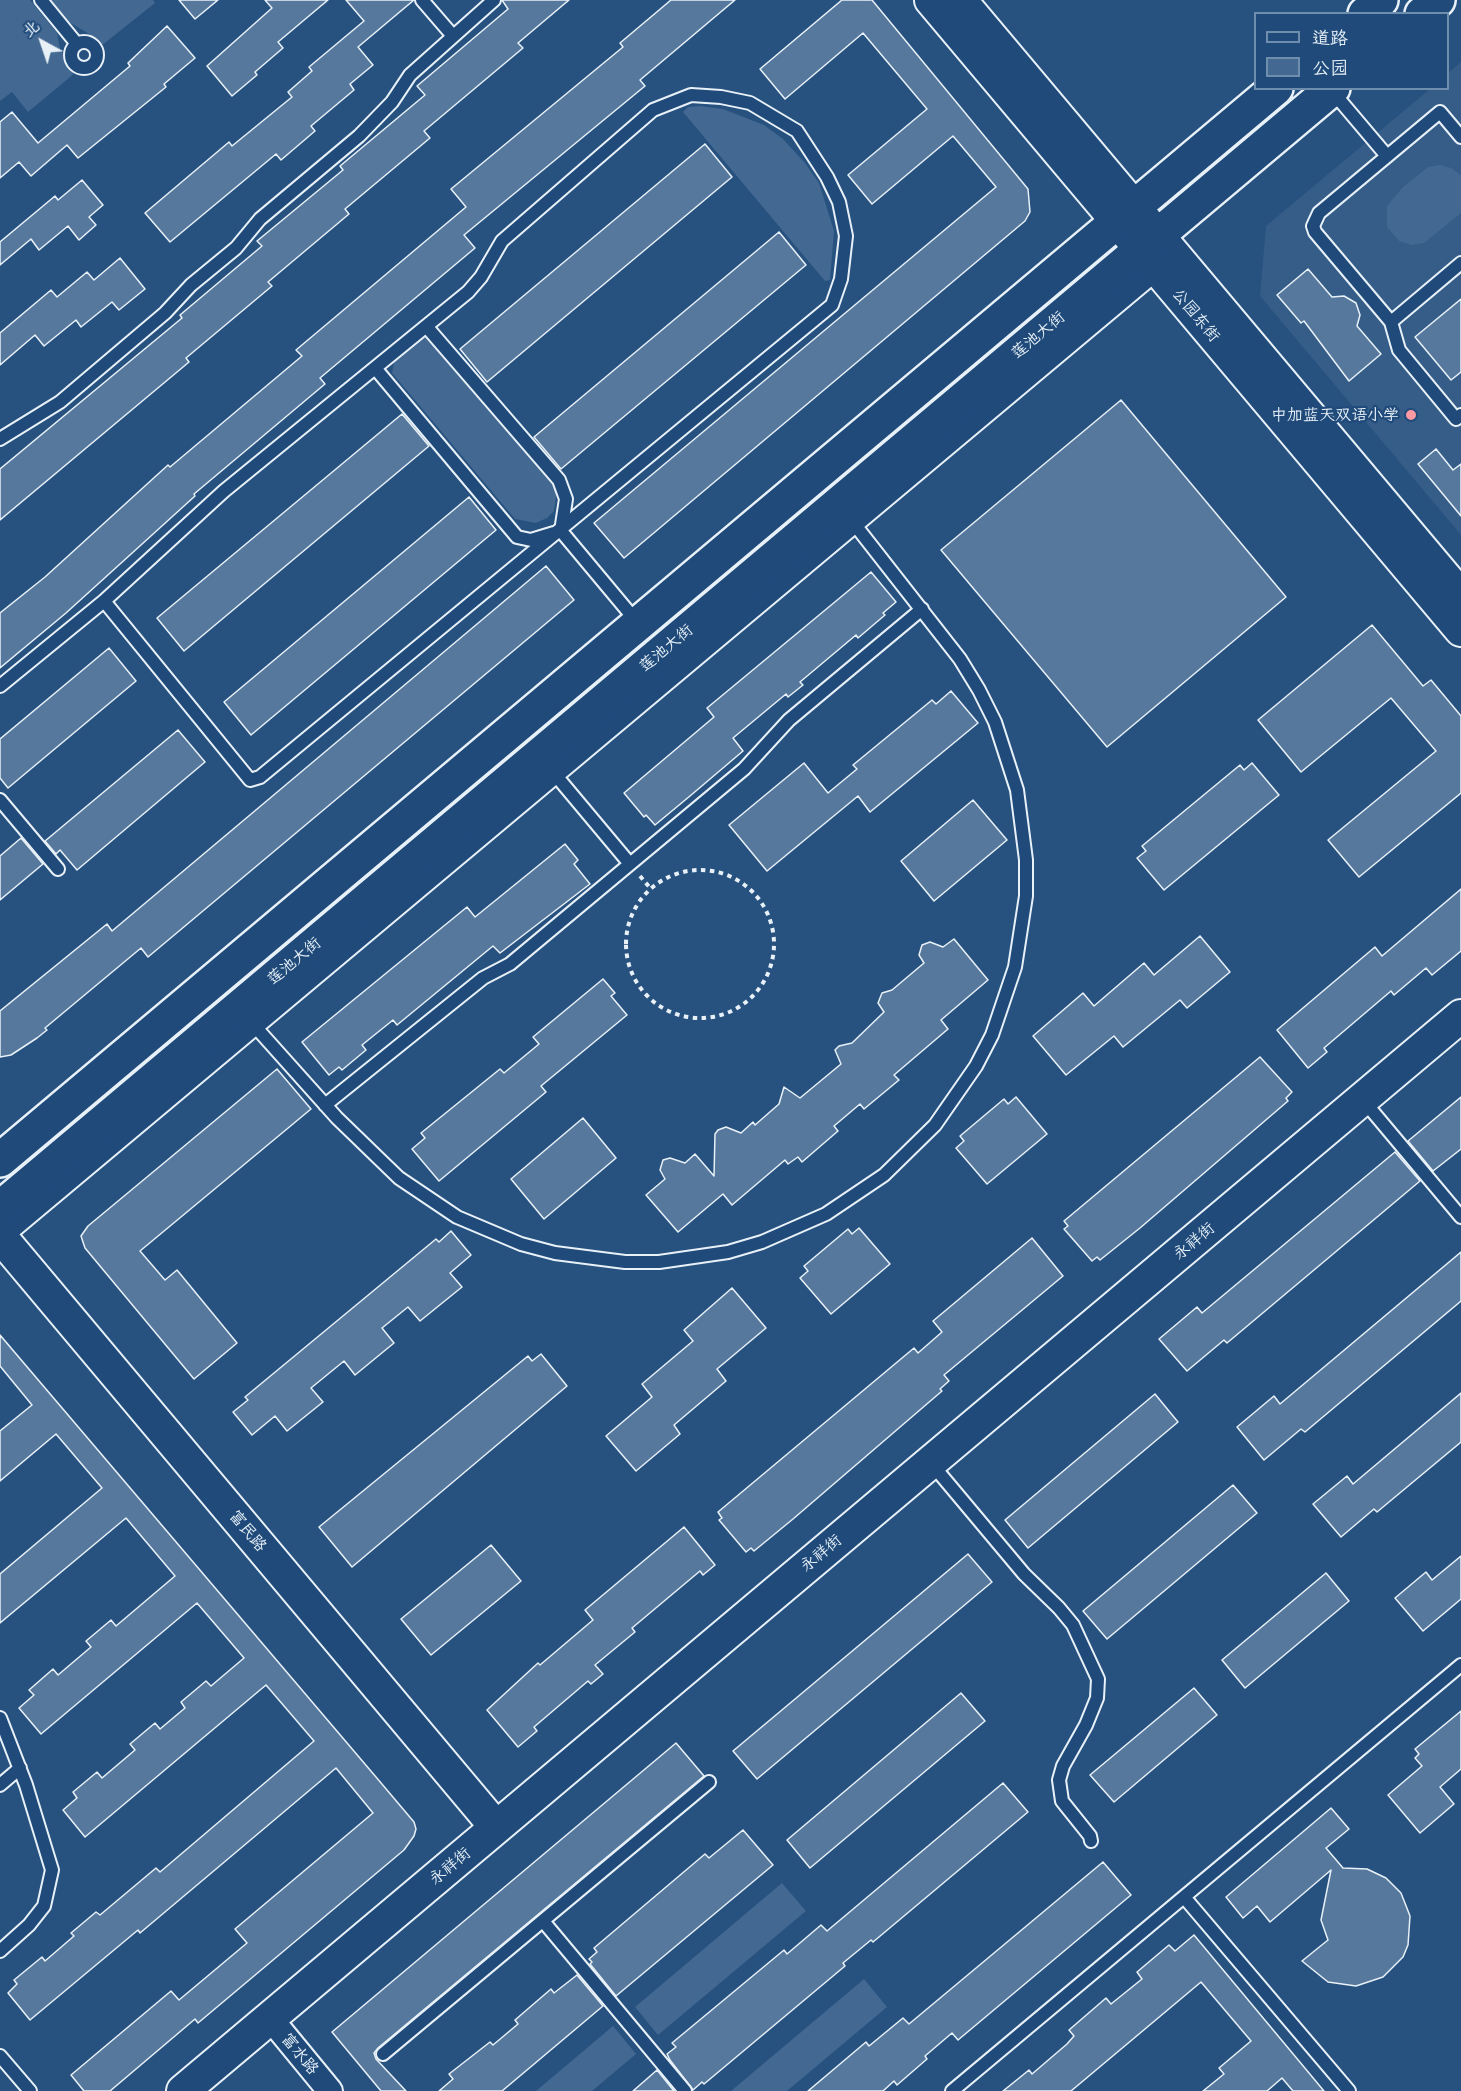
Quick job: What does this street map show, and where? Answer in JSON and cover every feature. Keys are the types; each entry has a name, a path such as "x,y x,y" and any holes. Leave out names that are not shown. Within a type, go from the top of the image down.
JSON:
{"main road":[{"path":"1367,12 1381,0"},
{"path":"1424,12 1438,0"},
{"path":"0,1160 1274,90"},
{"name":"莲池大街","path":"0,1208 1151,251 1331,90"}],"street":[{"name":"公园东街","path":"931,0 1126,214"},
{"name":"公园东街","path":"960,0 1126,214 1151,251 1461,630"},
{"name":"公园东街","path":"1151,251 1461,596"},
{"path":"0,1235 852,521 1151,251"},
{"name":"永祥街","path":"183,2091 1461,1016"},
{"name":"富民路","path":"0,1235 488,1834"},
{"name":"富民路","path":"0,1268 488,1834"},
{"name":"富水路","path":"270,2018 330,2091"}],"lane":[{"path":"41,0 77,44"},
{"path":"422,0 453,36"},
{"path":"0,439 60,402 165,313 192,285 236,248 260,219 359,136 392,102 410,75 494,0"},
{"path":"1333,90 1387,156"},
{"path":"0,686 104,601 224,491 426,326 481,277 502,241 509,234 653,110 691,94 750,103 797,131 817,159 839,202 846,236 841,279 832,305 561,531 260,777 250,780 104,601"},
{"path":"1461,136 1440,112 1319,213 1313,226 1315,232 1391,322 1399,350 1456,419 1461,415"},
{"path":"1391,322 1461,263"},
{"path":"426,326 559,480 566,499 561,531 639,624"},
{"path":"375,368 517,537 531,540 561,531"},
{"path":"252,1023 325,1105 399,1178 457,1217 521,1244 590,1259 659,1262 694,1258 740,1249 795,1229 826,1214 884,1175 935,1125 976,1066 992,1035 1015,967 1026,896 1023,825 1007,755 979,690 960,659 852,521"},
{"path":"325,1105 483,978 510,964 744,769 789,720 922,609"},
{"path":"553,772 630,864"},
{"path":"0,800 58,868"},
{"path":"1362,1099 1461,1217"},
{"path":"930,1462 1024,1574 1066,1616 1098,1679 1097,1698 1086,1725 1063,1766 1059,1780 1062,1801 1090,1836 1091,1841"},
{"path":"952,2091 1461,1665"},
{"path":"0,1718 20,1768 52,1870 44,1906 30,1925 0,1951"},
{"path":"0,1785 20,1768"},
{"path":"383,2054 709,1782"},
{"path":"1184,1897 1348,2091"},
{"path":"543,1921 685,2091"},
{"path":"0,2056 30,2091"}],"path":[{"path":"704,870 733,878 747,886 767,910 775,941 769,972 751,998 732,1011 710,1018 679,1015 652,1000 633,976 626,947 632,917 651,889 674,875 704,870"}],"shaded area":[{"name":"中加蓝天双语小学","path":"1461,62 1461,535 1260,296 1266,226 1429,90 1449,90 1449,72"}],"green space":[{"path":"0,0 30,0 57,33 60,49 73,68 74,73 69,78 28,112 12,92 0,101"},
{"path":"50,0 153,0 155,3 101,46 86,32 67,21"},
{"path":"688,107 723,109 764,125 783,139 805,163 819,183 834,231 830,280 825,281 683,112"},
{"path":"1440,165 1451,168 1461,175 1461,213 1424,243 1412,245 1399,241 1387,227 1387,206 1402,188 1428,167"},
{"path":"423,337 431,340 549,472 557,491 554,511 547,518 536,523 515,519 392,373 395,357 417,339"},
{"path":"782,1883 806,1911 658,2035 635,2007"},
{"path":"864,1979 887,2007 787,2091 731,2091"},
{"path":"613,2026 636,2054 592,2091 536,2091"}],"building":[{"path":"179,0 218,0 195,19"},
{"path":"265,0 328,0 278,42 283,48 255,72 257,75 232,96 207,66 272,8"},
{"path":"346,0 414,0 358,47 373,65 350,84 354,90 311,126 315,131 281,160 276,154 170,242 145,213 229,142 232,146 292,97 288,92 312,71 309,67 364,21"},
{"path":"502,0 569,0 518,43 523,48 424,131 430,138 345,209 349,214 268,282 272,286 186,358 189,362 0,520 0,469 182,318 180,315 262,246 257,241 343,170 340,166 425,95 417,86 508,9"},
{"path":"671,0 735,0 640,80 645,86 464,235 475,248 320,378 325,384 194,494 195,496 66,613 0,668 0,613 45,577 168,465 170,467 302,356 296,350 466,207 451,189 623,47 620,43"},
{"path":"842,0 872,0 1028,189 1030,212 1025,221 624,558 594,523 996,187 953,136 872,204 848,175 927,109 863,33 785,99 760,69"},
{"path":"167,26 195,58 164,84 166,87 78,158 67,145 31,176 19,162 0,178 0,122 12,112 38,143 130,66 128,63"},
{"path":"705,144 732,177 487,382 460,349"},
{"path":"82,180 103,205 89,217 96,225 79,240 68,226 39,250 31,239 0,265 0,242 55,196 58,200"},
{"path":"779,232 806,265 561,469 534,437"},
{"path":"120,258 145,289 119,310 112,302 81,327 76,320 44,346 35,335 0,365 0,333 51,290 57,297 87,272 94,280"},
{"path":"1308,269 1332,297 1344,296 1356,303 1360,315 1357,326 1381,354 1349,381 1304,321 1301,323 1277,295"},
{"path":"1461,299 1461,372 1451,380 1415,337"},
{"path":"1121,400 1286,597 1107,747 941,550"},
{"path":"402,414 429,446 184,651 157,618"},
{"path":"1436,449 1453,470 1461,464 1461,516 1418,464"},
{"path":"469,497 496,530 251,735 224,702"},
{"path":"546,566 574,600 148,957 141,948 45,1028 47,1030 37,1038 11,1055 0,1057 0,1011 107,924 112,931"},
{"path":"871,572 896,602 883,613 885,615 858,638 856,635 800,682 803,685 788,697 786,694 733,738 743,751 690,796 655,825 646,815 644,817 624,793 714,717 707,708"},
{"path":"1372,625 1423,686 1431,680 1461,716 1461,793 1359,877 1328,840 1436,751 1391,698 1301,772 1258,720"},
{"path":"109,648 136,681 8,788 0,778 0,739"},
{"path":"951,691 978,723 870,812 858,796 767,871 729,825 804,763 828,793 857,769 853,765 932,700 936,704"},
{"path":"178,730 205,762 77,870 60,850 56,854 45,841"},
{"path":"1252,763 1279,795 1164,890 1137,858 1146,851 1142,846 1240,765 1244,770"},
{"path":"973,800 1007,840 934,901 901,861"},
{"path":"21,838 43,864 0,900 0,856"},
{"path":"565,844 578,860 574,864 590,884 500,953 493,946 397,1025 393,1020 362,1045 366,1050 342,1070 339,1067 329,1075 302,1042 467,907 475,917"},
{"path":"1461,889 1461,951 1432,975 1426,968 1394,995 1391,991 1324,1048 1327,1052 1308,1068 1277,1030 1375,947 1382,956"},
{"path":"1200,936 1230,972 1187,1008 1180,1000 1123,1047 1114,1036 1066,1075 1033,1036 1083,993 1094,1006 1144,963 1154,975"},
{"path":"954,939 988,980 941,1020 948,1029 894,1075 899,1080 864,1109 860,1104 834,1126 838,1131 802,1162 798,1157 788,1164 785,1160 732,1205 723,1194 678,1232 646,1195 665,1179 660,1170 663,1160 670,1158 685,1163 695,1154 714,1176 715,1134 718,1130 726,1127 741,1133 753,1122 755,1125 779,1104 784,1087 800,1098 841,1064 835,1050 839,1046 852,1043 884,1012 878,1003 882,993 892,990 924,963 919,955 922,945 930,942 943,947"},
{"path":"603,979 615,993 611,996 627,1015 541,1086 546,1092 439,1181 412,1149 425,1138 421,1133 500,1069 504,1073 539,1044 533,1037"},
{"path":"1260,1057 1292,1092 1286,1098 1288,1101 1140,1228 1100,1260 1097,1257 1092,1261 1064,1229 1068,1226 1064,1221"},
{"path":"277,1069 311,1109 140,1251 165,1280 177,1270 237,1343 194,1379 85,1248 81,1236 88,1226"},
{"path":"1016,1097 1047,1134 987,1184 956,1148 964,1141 960,1136 1004,1099 1008,1104"},
{"path":"1461,1097 1461,1149 1433,1171 1408,1141"},
{"path":"583,1118 616,1158 544,1219 511,1179"},
{"path":"1395,1152 1420,1181 1227,1343 1224,1340 1187,1371 1159,1339 1197,1307 1202,1313"},
{"path":"859,1228 890,1264 831,1314 800,1278 808,1271 804,1266 848,1229 852,1234"},
{"path":"451,1231 471,1255 450,1273 462,1287 420,1321 408,1307 382,1328 394,1343 355,1375 344,1361 311,1388 323,1402 287,1431 275,1416 252,1435 233,1412 248,1400 245,1397 436,1239 439,1242"},
{"path":"1032,1238 1063,1276 944,1375 949,1381 940,1389 942,1391 793,1519 754,1551 751,1548 746,1552 719,1520 722,1518 718,1512 914,1348 918,1353 942,1332 933,1321"},
{"path":"1461,1252 1461,1301 1305,1432 1301,1429 1264,1460 1237,1427 1274,1396 1280,1404"},
{"path":"732,1288 766,1328 717,1369 726,1381 674,1425 680,1434 636,1471 606,1436 652,1397 642,1384 693,1341 684,1330"},
{"path":"0,1335 414,1822 416,1829 404,1850 198,2023 195,2019 110,2091 84,2091 71,2075 171,1991 179,2000 247,1943 235,1929 373,1813 336,1768 140,1933 138,1930 30,2020 8,1993 17,1984 14,1980 42,1957 45,1961 74,1936 71,1933 96,1912 100,1915 156,1868 160,1872 314,1741 266,1685 85,1837 63,1810 77,1798 73,1792 97,1772 102,1778 135,1750 130,1744 155,1723 160,1729 185,1708 181,1702 206,1681 211,1686 244,1658 197,1603 41,1734 19,1708 34,1695 29,1690 53,1669 58,1675 91,1647 86,1641 111,1620 116,1626 175,1576 126,1518 0,1623 0,1574 102,1488 56,1434 0,1481 0,1431 32,1405 0,1366"},
{"path":"541,1354 567,1386 352,1567 319,1527 528,1356 532,1361"},
{"path":"1461,1393 1461,1442 1377,1512 1374,1509 1341,1537 1313,1504 1347,1476 1353,1484"},
{"path":"1155,1394 1178,1422 1028,1548 1005,1520"},
{"path":"1233,1485 1257,1513 1107,1639 1083,1611"},
{"path":"684,1527 715,1565 703,1575 700,1571 632,1628 635,1632 595,1665 603,1674 591,1684 588,1681 534,1727 537,1731 518,1747 487,1710 538,1663 540,1665 593,1620 585,1610"},
{"path":"491,1545 521,1581 431,1655 401,1619"},
{"path":"968,1554 992,1582 757,1779 733,1751"},
{"path":"1461,1556 1461,1599 1423,1631 1395,1598 1426,1572 1432,1580"},
{"path":"1326,1573 1349,1601 1245,1688 1222,1660"},
{"path":"1194,1688 1217,1715 1114,1802 1090,1775"},
{"path":"961,1693 985,1721 810,1868 787,1840"},
{"path":"1461,1711 1461,1769 1440,1787 1454,1804 1420,1833 1388,1795 1422,1766 1415,1758 1419,1754 1415,1749"},
{"path":"676,1743 704,1776 378,2048 374,2053 376,2059 406,2091 381,2091 332,2032"},
{"path":"1003,1783 1028,1812 873,1942 871,1940 843,1963 845,1966 704,2084 702,2082 693,2090 667,2054 676,2047 672,2043 784,1950 787,1954 821,1925 827,1931"},
{"path":"1331,1808 1349,1829 1326,1848 1343,1868 1367,1869 1386,1878 1401,1893 1410,1916 1408,1945 1403,1957 1383,1977 1356,1986 1328,1982 1302,1961 1328,1940 1321,1920 1331,1870 1270,1922 1257,1906 1243,1918 1226,1897"},
{"path":"743,1830 773,1865 616,1996 590,1964 592,1962 589,1959 597,1952 594,1948 705,1854 709,1858"},
{"path":"1103,1862 1131,1895 958,2040 952,2033 925,2056 927,2059 897,2085 894,2081 883,2091 808,2091 866,2042 869,2046 903,2018 909,2024"},
{"path":"1194,1935 1324,2091 1293,2091 1282,2078 1267,2091 1203,2091 1224,2074 1219,2068 1251,2041 1201,1982 1071,2091 1003,2091 1029,2070 1032,2074 1067,2044 1074,2036 1069,2030 1106,1998 1111,2004 1142,1979 1137,1972 1169,1945 1175,1951"},
{"path":"577,1975 603,2006 502,2091 439,2091 453,2079 449,2074 490,2042 493,2045 518,2024 515,2020 551,1989 554,1993"},
{"path":"657,2070 674,2091 633,2091"}],"place":[{"name":"中加蓝天双语小学","path":"1411,415"}]}
